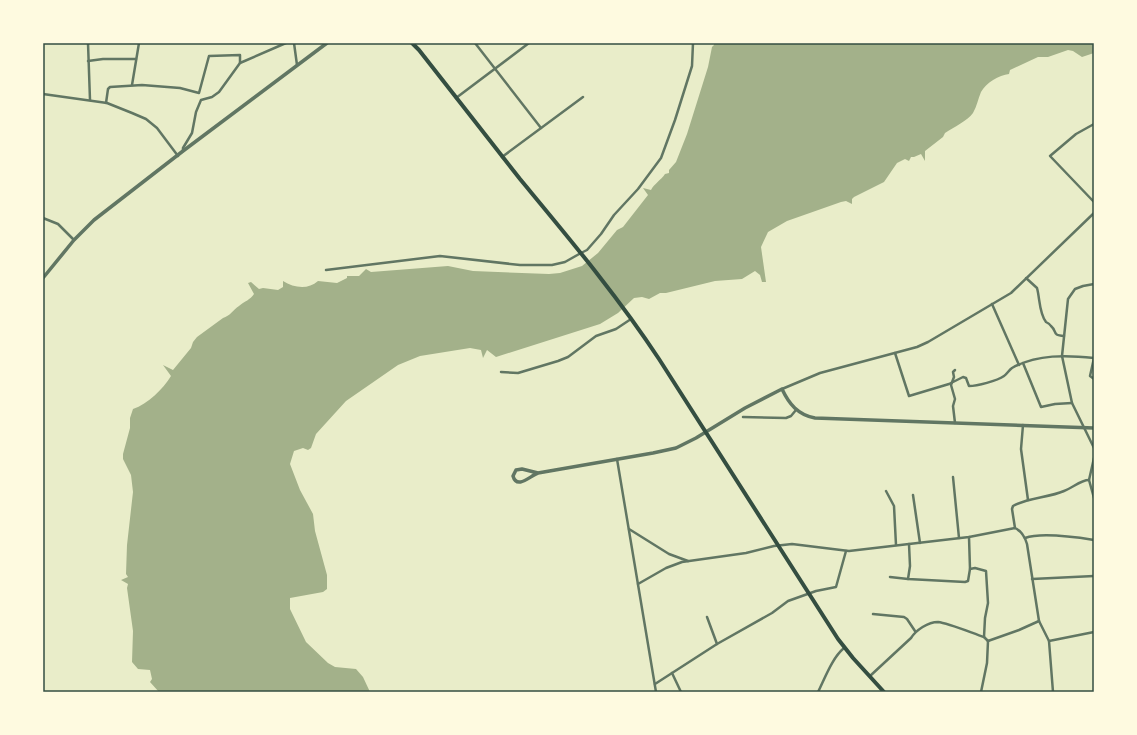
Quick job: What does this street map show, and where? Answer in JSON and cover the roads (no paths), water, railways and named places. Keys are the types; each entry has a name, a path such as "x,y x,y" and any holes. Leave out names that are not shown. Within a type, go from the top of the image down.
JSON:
{"main road":[{"path":"412,43 582,255 631,319 659,359 844,648 884,692"}],"street":[{"path":"88,43 90,100"},
{"path":"132,85 139,43"},
{"path":"183,151 183,148 192,133 196,112 201,100 212,97 219,92 240,63 286,43"},
{"path":"294,43 297,66"},
{"path":"43,278 74,240 94,220 327,43"},
{"path":"475,43 541,128"},
{"path":"456,98 529,43"},
{"path":"326,270 440,256 520,265 552,265 565,262 582,255 601,234 614,215 638,189 661,158 676,120 692,66 693,43"},
{"path":"106,103 109,88 132,85 180,88 197,94 200,91 209,56 240,55 240,63"},
{"path":"88,61 103,59 136,59"},
{"path":"43,94 106,103 146,119 157,128 178,156"},
{"path":"502,157 583,97"},
{"path":"1094,124 1076,134 1050,156 1094,202"},
{"path":"538,473 519,469 516,470 513,476 515,481 518,483 538,473 671,450 706,433 745,408 782,389 820,373 923,345 1010,293 1094,213"},
{"path":"43,218 58,224 74,240"},
{"path":"1026,278 1037,288 1039,303 1046,322 1051,325 1057,336 1064,336"},
{"path":"1094,284 1079,287 1068,299 1062,356 1072,403 1094,448"},
{"path":"992,304 1041,407 1072,403"},
{"path":"501,372 518,373 558,362 568,357 596,336 616,329 631,319"},
{"path":"895,353 909,396 949,384 963,377 966,378 969,386 974,386 1000,378 1009,370 1031,360 1062,356 1094,358 1090,376 1094,379"},
{"path":"955,370 953,372 954,377 951,385 955,402 953,406 955,423"},
{"path":"782,389 796,410 805,416 823,419 1094,428"},
{"path":"743,417 786,418 791,416 796,410"},
{"path":"1023,425 1021,449 1028,500"},
{"path":"1094,458 1089,480 1094,498"},
{"path":"617,459 656,692"},
{"path":"953,478 959,538"},
{"path":"1014,528 1012,507 1015,504 1061,492 1078,483 1089,480"},
{"path":"886,491 894,506 896,545"},
{"path":"913,495 920,543"},
{"path":"638,584 670,566 689,561 750,552 778,546 792,544 846,551 969,537 1014,528 1019,530 1025,538 1027,544 1039,621 1049,642 1053,692"},
{"path":"629,529 669,554 689,561"},
{"path":"1025,538 1034,536 1069,536 1094,540"},
{"path":"890,577 968,581 970,569 969,537"},
{"path":"908,579 910,566 909,544"},
{"path":"654,684 717,644 772,613 788,601 816,591 836,587 846,551"},
{"path":"970,569 974,568 986,571 988,602 984,637"},
{"path":"1032,579 1094,576"},
{"path":"873,614 904,617 915,631"},
{"path":"707,617 717,644"},
{"path":"988,641 1039,621"},
{"path":"869,676 911,638 915,631 938,622 984,637 988,641 987,663 981,692"},
{"path":"1049,642 1094,632"},
{"path":"818,692 837,655 844,648"},
{"path":"672,673 681,692"}]}
